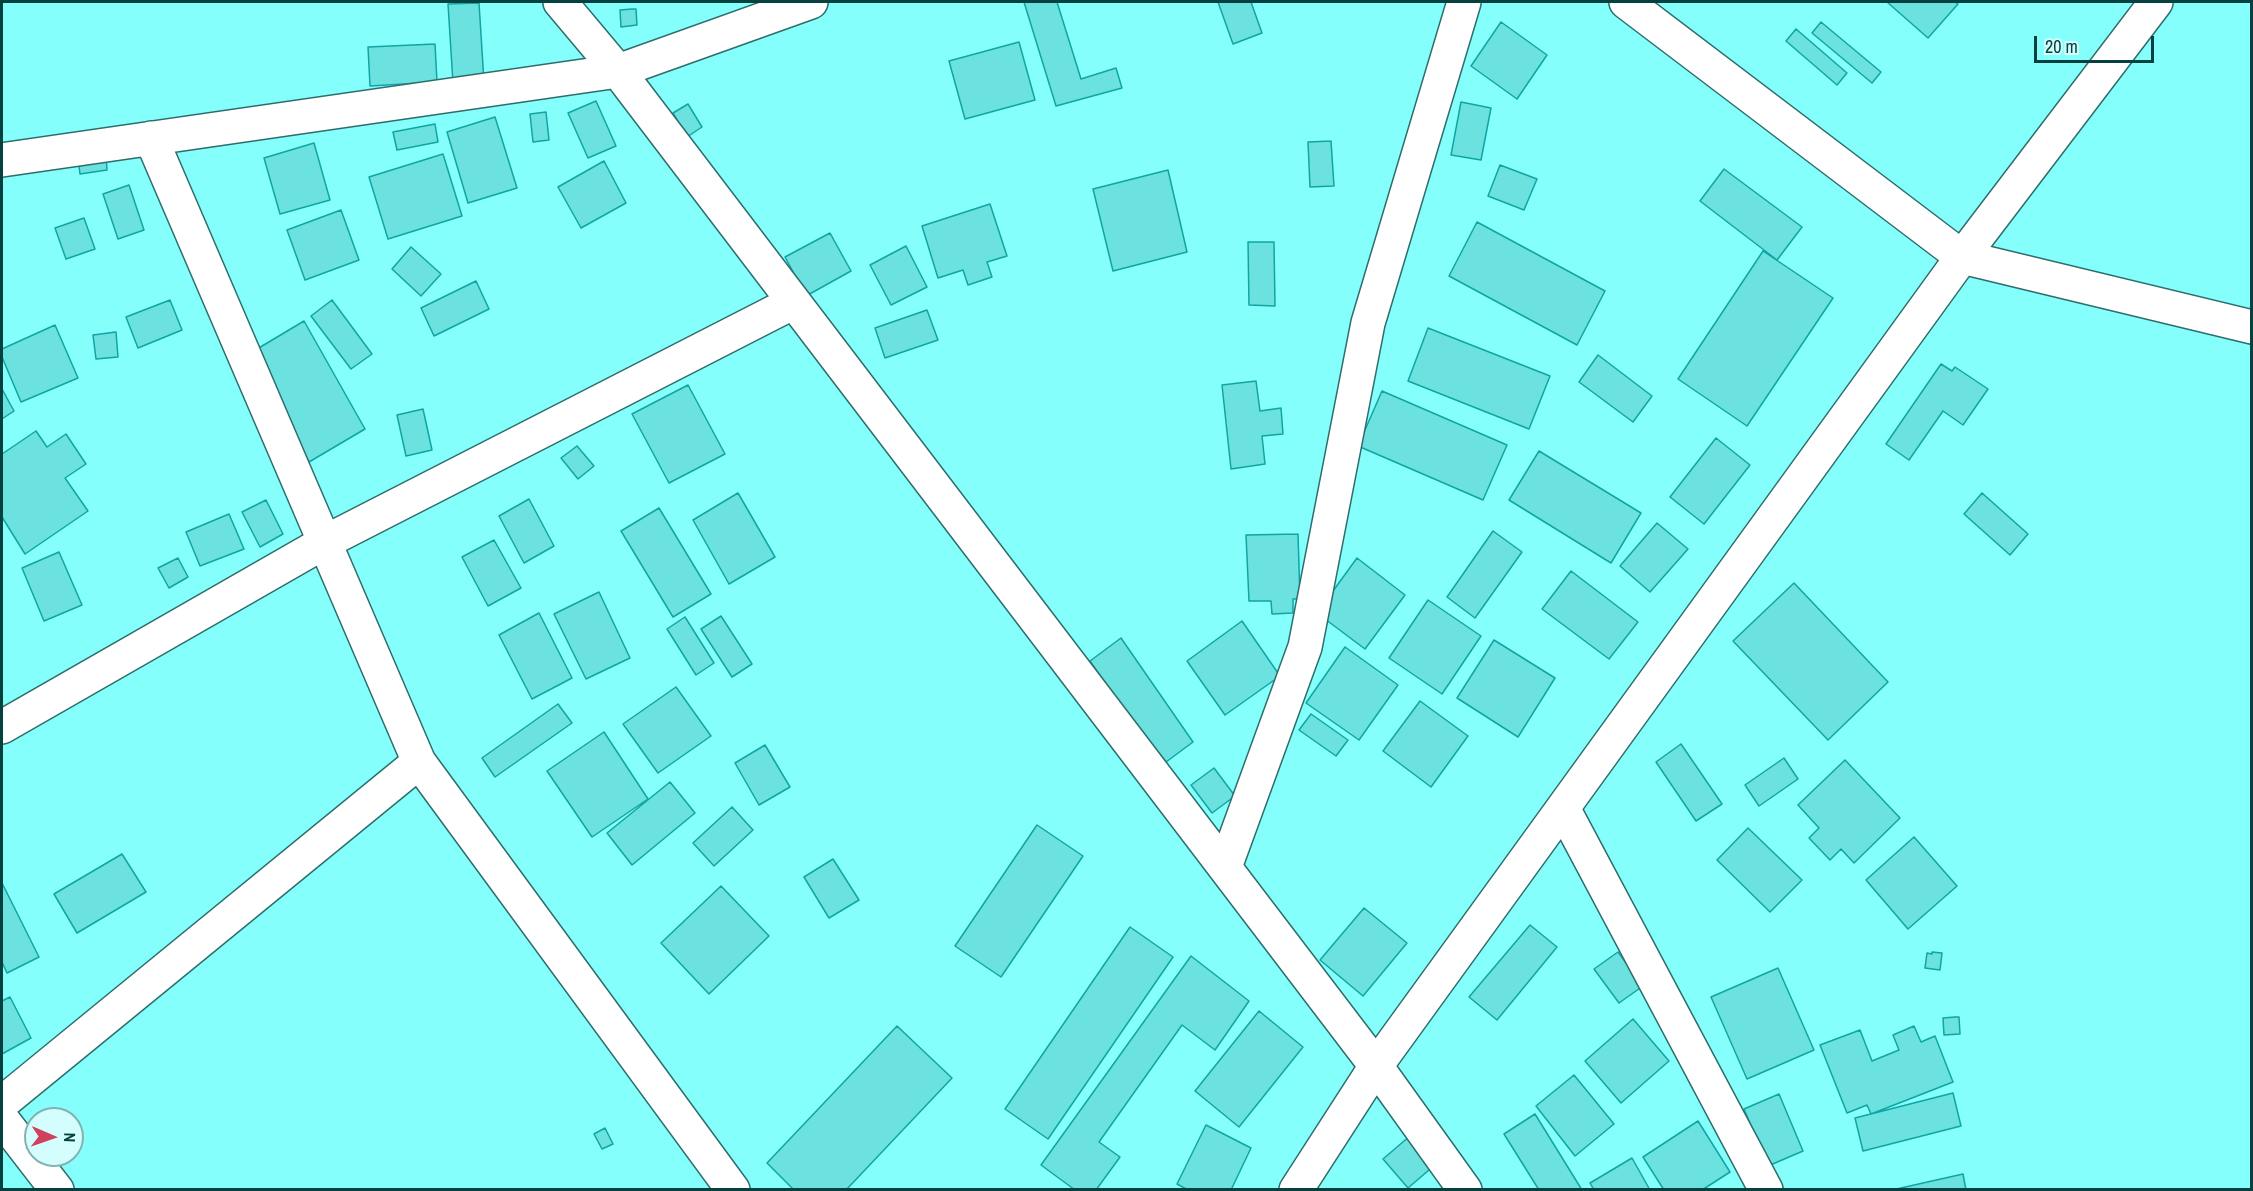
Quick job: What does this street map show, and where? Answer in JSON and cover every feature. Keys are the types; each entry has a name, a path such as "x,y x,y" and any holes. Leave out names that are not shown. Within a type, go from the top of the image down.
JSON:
{"street":[{"path":"560,2 618,71 1225,867 1376,1066 1465,1190"},
{"path":"2,160 618,71 812,2"},
{"path":"1225,867 1305,648 1368,323 1464,2"},
{"path":"1626,2 1962,257 2252,327"},
{"path":"1296,1190 1376,1066 1962,257 2156,2"},
{"path":"151,138 420,762 733,1190"},
{"path":"2,727 325,542 794,302"},
{"path":"2,1103 420,762"},
{"path":"1563,808 1766,1190"},
{"path":"2,1119 57,1190"}],"building":[{"path":"1024,2 1057,2 1081,79 1116,68 1122,88 1056,106"},
{"path":"1218,2 1251,2 1262,33 1233,44"},
{"path":"1887,2 1955,2 1958,4 1928,38"},
{"path":"479,3 484,82 453,83 448,4"},
{"path":"636,9 637,25 621,27 620,10"},
{"path":"1501,22 1547,55 1517,99 1471,66"},
{"path":"1821,22 1881,72 1872,83 1812,33"},
{"path":"1796,29 1847,73 1837,85 1786,41"},
{"path":"1019,42 1035,100 965,119 949,61"},
{"path":"435,44 437,82 370,86 368,47"},
{"path":"596,101 616,146 588,158 568,113"},
{"path":"1461,102 1491,108 1481,160 1451,155"},
{"path":"688,104 702,127 687,137 673,113"},
{"path":"546,112 549,140 533,142 530,114"},
{"path":"495,117 517,188 468,203 447,132"},
{"path":"435,124 438,142 397,150 393,132"},
{"path":"1331,141 1334,186 1310,187 1308,142"},
{"path":"314,143 330,200 280,214 264,158"},
{"path":"443,154 462,216 388,239 369,177"},
{"path":"106,155 107,170 80,174 78,158"},
{"path":"604,161 626,203 581,228 558,187"},
{"path":"1500,165 1537,179 1524,210 1488,196"},
{"path":"1724,169 1802,227 1777,260 1700,201"},
{"path":"1168,170 1187,252 1113,271 1093,189"},
{"path":"129,185 144,230 118,239 103,194"},
{"path":"990,204 1007,256 987,262 992,277 968,285 963,270 938,278 922,226"},
{"path":"341,210 359,260 305,280 287,230"},
{"path":"84,218 95,249 66,259 55,228"},
{"path":"1477,222 1605,291 1577,345 1449,276"},
{"path":"830,233 851,271 806,296 785,257"},
{"path":"1248,242 1274,242 1275,306 1249,305"},
{"path":"906,246 927,287 891,305 870,265"},
{"path":"411,247 441,274 421,296 392,269"},
{"path":"1763,251 1833,298 1747,426 1678,379"},
{"path":"476,281 489,309 434,336 421,308"},
{"path":"170,300 182,330 138,348 126,317"},
{"path":"332,300 372,354 351,369 311,316"},
{"path":"927,310 938,340 885,358 875,328"},
{"path":"304,321 365,429 309,462 247,355"},
{"path":"55,325 78,378 21,402 2,357 2,349"},
{"path":"1428,328 1550,376 1529,429 1408,381"},
{"path":"116,332 118,357 96,359 93,335"},
{"path":"1598,355 1652,396 1633,422 1579,382"},
{"path":"1941,364 1952,371 1955,367 1988,389 1963,425 1943,411 1909,460 1886,444"},
{"path":"1256,381 1260,411 1281,408 1283,434 1262,436 1265,464 1231,469 1222,385"},
{"path":"688,385 725,454 669,483 632,414"},
{"path":"2,389 14,411 2,419"},
{"path":"1382,391 1507,445 1483,500 1358,446"},
{"path":"423,409 432,450 406,456 397,415"},
{"path":"36,431 47,447 66,434 86,464 65,478 88,511 25,554 2,517 2,454"},
{"path":"1716,438 1750,465 1704,524 1670,497"},
{"path":"577,446 594,466 578,479 561,458"},
{"path":"1539,451 1641,513 1611,563 1509,500"},
{"path":"738,493 775,557 729,584 693,520"},
{"path":"1982,493 2028,534 2010,555 1964,514"},
{"path":"529,499 554,546 524,563 499,516"},
{"path":"266,500 283,534 260,547 242,512"},
{"path":"659,508 711,594 673,617 621,531"},
{"path":"229,514 244,549 200,566 186,532"},
{"path":"1657,523 1688,549 1650,592 1620,566"},
{"path":"1493,531 1522,552 1475,618 1447,597"},
{"path":"1298,534 1300,599 1293,599 1293,613 1272,614 1271,601 1249,601 1246,535"},
{"path":"494,540 521,588 488,606 462,557"},
{"path":"59,552 82,605 44,621 22,568"},
{"path":"178,558 188,577 169,588 158,568"},
{"path":"1357,558 1405,595 1365,649 1317,613"},
{"path":"1571,571 1638,622 1609,659 1542,609"},
{"path":"1794,583 1888,682 1828,740 1733,641"},
{"path":"599,592 630,658 586,679 554,614"},
{"path":"1428,600 1481,636 1442,694 1389,658"},
{"path":"539,613 572,678 532,699 499,635"},
{"path":"721,616 752,664 732,677 701,629"},
{"path":"685,617 714,663 696,675 667,629"},
{"path":"1242,621 1280,676 1225,715 1187,661"},
{"path":"1121,638 1193,742 1162,765 1090,661"},
{"path":"1494,640 1555,678 1518,737 1457,698"},
{"path":"1345,647 1398,685 1359,740 1306,703"},
{"path":"676,687 711,736 658,773 623,724"},
{"path":"1420,701 1468,736 1431,787 1383,751"},
{"path":"558,704 572,723 495,777 482,758"},
{"path":"1311,714 1348,740 1336,756 1299,730"},
{"path":"604,732 648,799 592,837 547,771"},
{"path":"1681,744 1722,804 1696,821 1656,762"},
{"path":"765,745 790,787 759,805 735,763"},
{"path":"1784,758 1798,779 1759,806 1745,785"},
{"path":"1845,760 1900,818 1854,863 1841,849 1830,860 1809,838 1819,828 1798,805"},
{"path":"1214,768 1235,796 1212,813 1191,785"},
{"path":"670,782 695,813 632,865 607,833"},
{"path":"732,807 753,830 714,866 693,843"},
{"path":"1037,825 1083,856 1001,977 955,946"},
{"path":"1748,828 1802,880 1770,912 1717,860"},
{"path":"1914,837 1957,886 1908,929 1866,880"},
{"path":"122,854 146,892 77,933 54,894"},
{"path":"833,859 859,900 829,918 804,877"},
{"path":"2,883 39,957 7,973 2,962"},
{"path":"721,886 769,936 709,994 661,943"},
{"path":"1364,908 1407,943 1363,996 1320,960"},
{"path":"1530,925 1557,947 1497,1020 1469,997"},
{"path":"1130,927 1173,957 1048,1139 1005,1109"},
{"path":"1618,952 1643,986 1619,1003 1594,969"},
{"path":"1932,952 1942,953 1940,970 1925,968 1927,953 1932,954"},
{"path":"1191,956 1249,1001 1215,1050 1182,1025 1099,1142 1120,1157 1096,1190 1075,1190 1041,1165"},
{"path":"1778,968 1814,1050 1747,1079 1711,997"},
{"path":"10,997 31,1038 2,1054 2,1001"},
{"path":"1259,1011 1303,1047 1239,1127 1195,1091"},
{"path":"1959,1017 1960,1034 1944,1035 1943,1018"},
{"path":"1633,1019 1669,1061 1621,1103 1585,1061"},
{"path":"897,1026 952,1078 846,1190 794,1190 767,1163"},
{"path":"1914,1026 1921,1042 1935,1036 1953,1082 1871,1114 1867,1105 1847,1113 1820,1045 1860,1030 1872,1061 1899,1050 1893,1035"},
{"path":"1574,1075 1614,1124 1575,1156 1536,1106"},
{"path":"1953,1093 1961,1126 1863,1151 1855,1118"},
{"path":"1779,1094 1803,1151 1768,1166 1744,1109"},
{"path":"1535,1114 1582,1190 1539,1190 1504,1134"},
{"path":"1698,1121 1730,1172 1702,1190 1664,1190 1643,1157"},
{"path":"1206,1125 1251,1148 1231,1190 1188,1190 1177,1184"},
{"path":"605,1128 613,1144 602,1149 594,1134"},
{"path":"1411,1135 1436,1164 1408,1188 1383,1159"},
{"path":"1632,1158 1650,1190 1594,1190 1590,1183"},
{"path":"1963,1174 1966,1190 1892,1190"}]}
